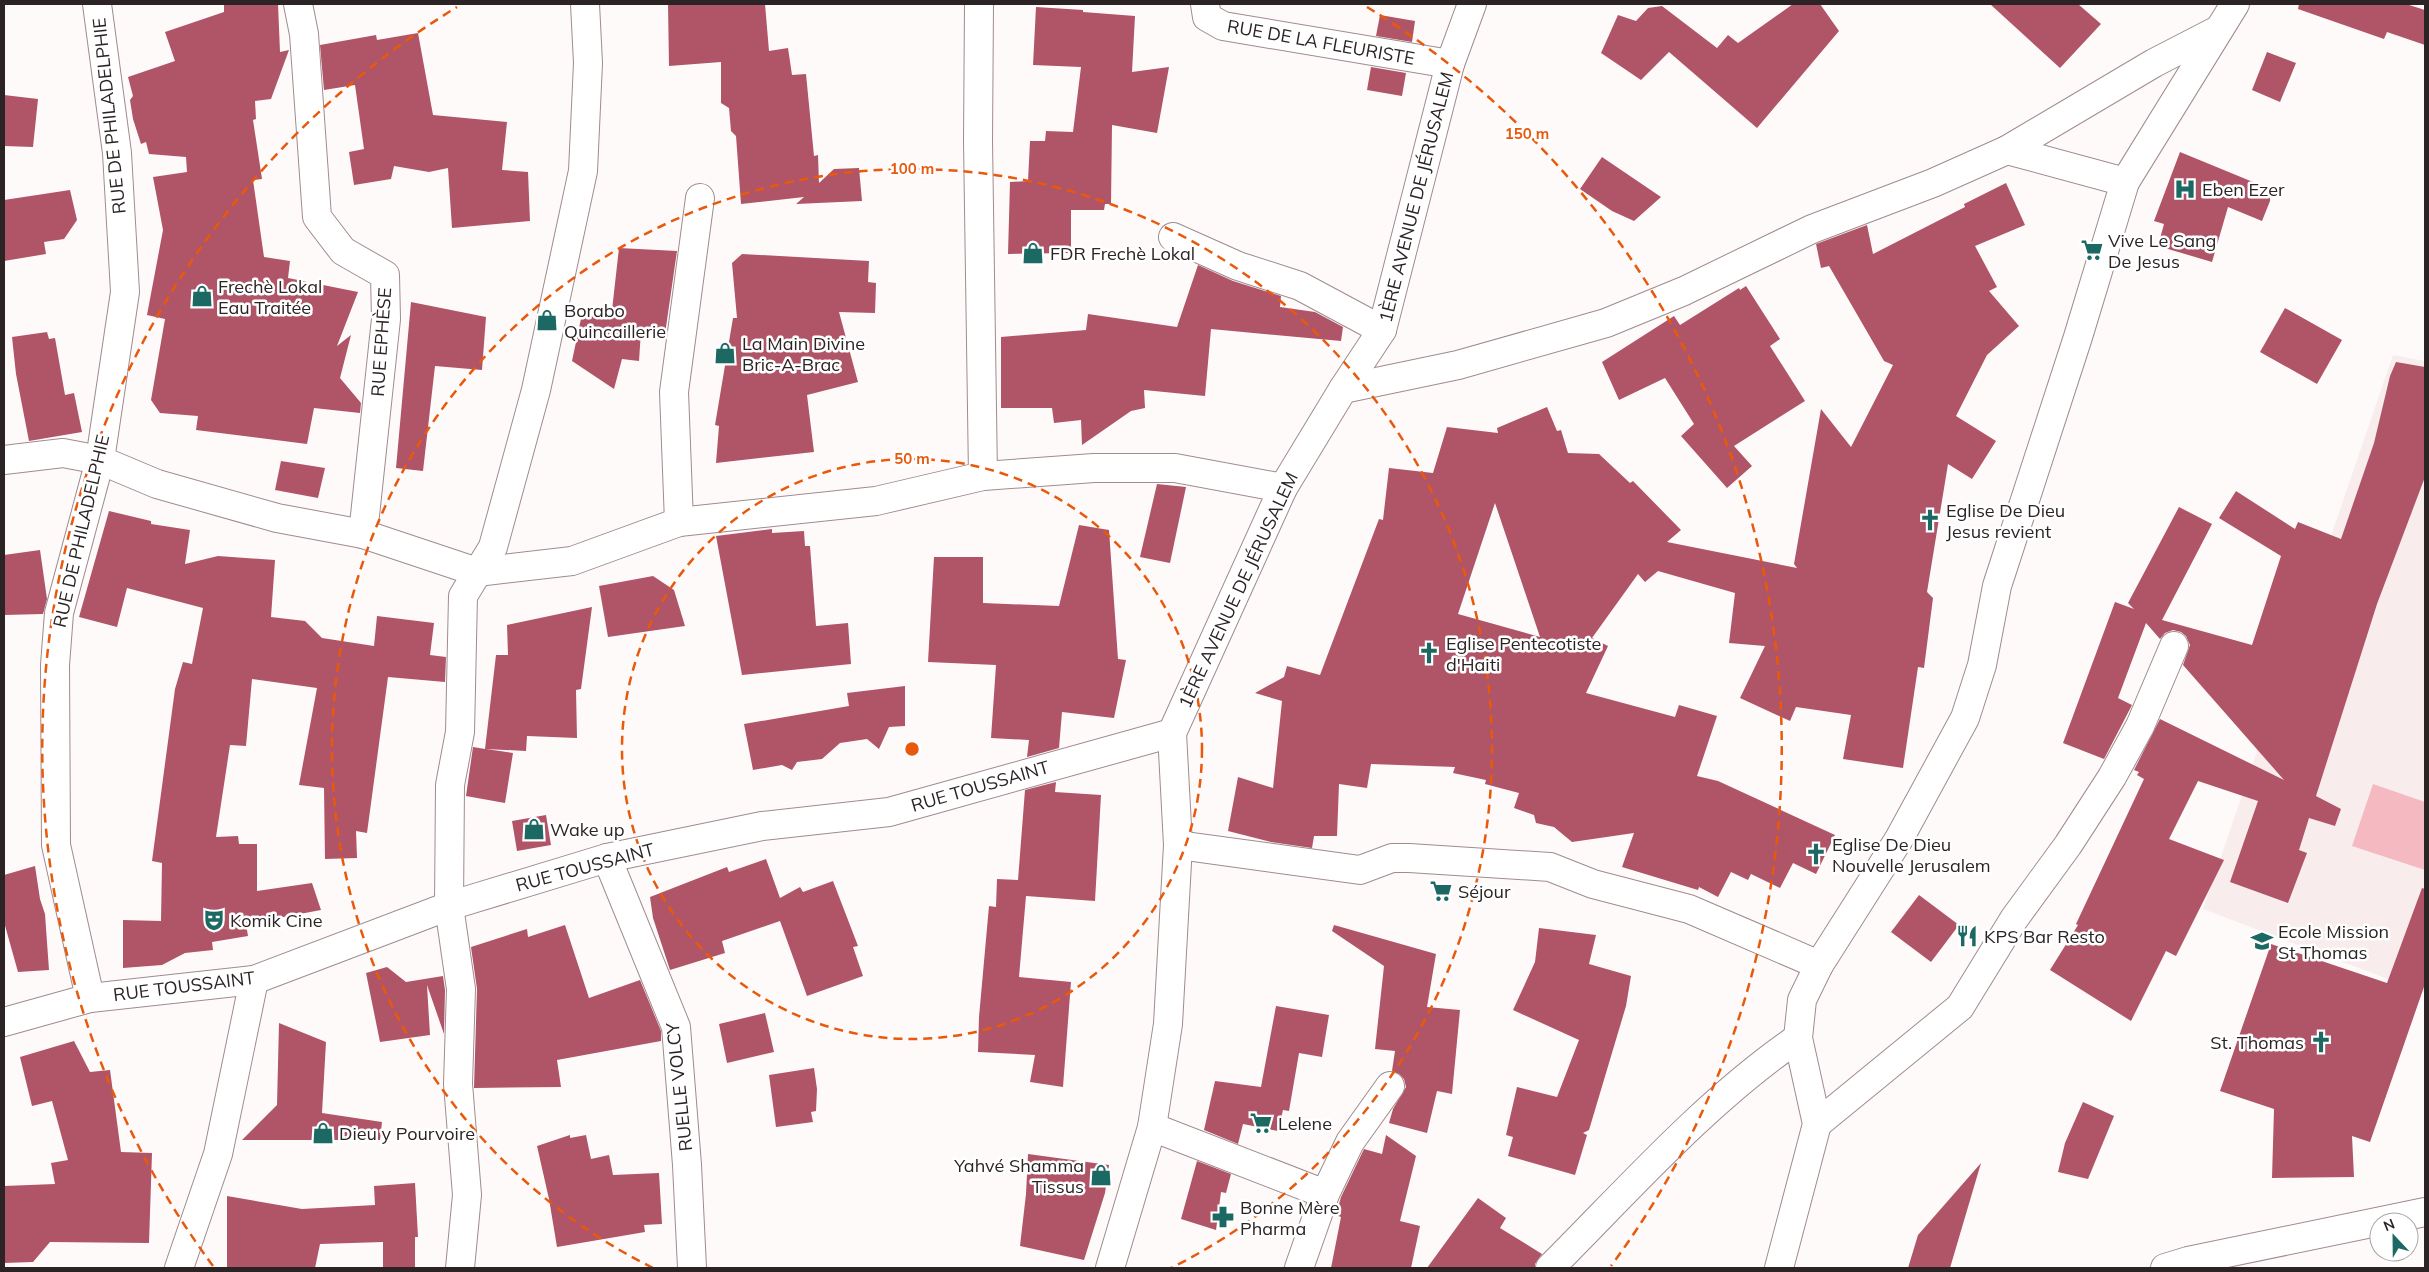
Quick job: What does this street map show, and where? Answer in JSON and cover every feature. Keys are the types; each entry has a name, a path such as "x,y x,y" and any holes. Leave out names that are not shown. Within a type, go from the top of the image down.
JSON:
{"street":[{"name":"RUE DE PHILADELPHIE","path":"90,998 56,845 55,665 59,613 100,460 125,292 117,153 97,4"},
{"name":"RUE EPHÈSE","path":"298,4 304,34 317,217 343,251 385,275 386,319 363,534"},
{"path":"460,1268 467,1195 458,1084 460,989 449,906 450,785 460,732 463,596 493,546 536,390 583,171 588,63 585,4"},
{"path":"979,4 978,141 984,476"},
{"name":"RUE DE LA FLEURISTE","path":"1205,4 1206,17 1223,26 1450,64"},
{"name":"1ÈRE AVENUE DE JÉRUSALEM","path":"1172,733 1283,488 1343,388 1382,330 1450,64 1472,4"},
{"path":"1779,1268 1817,1124 1798,1038 1802,1000 1819,965 1899,839 1965,718 1982,665 1997,586 2078,337 2125,182 2217,30 2235,4"},
{"path":"1343,388 1458,365 1606,323 1684,291 1812,230 1933,183 2006,150 2154,63 2217,30"},
{"path":"2006,150 2125,182"},
{"path":"679,522 674,392 700,198"},
{"path":"1173,237 1238,266 1300,286 1382,330"},
{"path":"4,460 63,454 100,460 157,484 277,518 363,534 477,572 572,561 679,522 876,501 984,476 1094,468 1175,468 1283,488"},
{"path":"1817,1124 1960,1007 2014,919 2068,845 2112,777 2140,726 2174,646"},
{"path":"1110,1268 1152,1127 1168,1024 1178,845 1172,733"},
{"name":"RUE TOUSSAINT","path":"4,1022 90,998 254,980 449,906 608,858 762,826 889,812 1172,733"},
{"path":"1178,845 1360,870 1392,858 1550,867 1593,884 1689,910 1819,965"},
{"name":"RUELLE VOLCY","path":"608,858 676,1027 687,1165 692,1268"},
{"path":"179,1268 218,1154 254,980"},
{"path":"1550,1268 1673,1145 1769,1058 1798,1038"},
{"path":"1299,1268 1325,1194 1350,1142 1390,1086"},
{"path":"1152,1127 1325,1194"},
{"path":"2165,1268 2217,1255 2425,1212"}],"shaded area":[{"path":"2393,355 2425,361 2425,993 2203,909"},
{"path":"2373,784 2425,802 2425,870 2352,846"}],"building":[{"path":"224,4 278,4 280,52 289,50 271,99 255,101 256,119 253,120 262,179 253,180 264,257 290,261 288,278 358,292 337,346 351,335 340,378 361,403 360,413 314,408 307,444 196,430 198,416 160,413 151,400 165,319 147,315 163,230 153,177 187,172 186,157 149,154 146,142 141,144 133,119 130,100 133,96 128,77 175,61 165,32 224,12"},
{"path":"668,4 765,4 769,51 788,48 792,75 806,74 814,156 818,155 819,183 834,169 859,168 862,201 796,204 804,197 741,204 736,136 731,131 729,108 721,103 721,62 669,66"},
{"path":"1793,4 1820,4 1839,31 1757,128 1669,52 1641,80 1601,53 1618,15 1636,21 1648,8 1662,6 1717,48 1728,35 1738,43"},
{"path":"1990,4 2078,4 2101,24 2060,68"},
{"path":"2299,4 2406,4 2425,10 2425,45 2387,32 2384,39 2298,9"},
{"path":"1036,7 1135,16 1132,72 1169,67 1157,133 1112,125 1111,204 1105,204 1104,210 1071,210 1071,253 1008,254 1010,182 1028,181 1030,141 1045,141 1046,131 1073,132 1081,67 1033,65"},
{"path":"1380,15 1415,21 1412,42 1376,36"},
{"path":"418,33 433,115 507,122 502,170 528,172 530,221 452,228 448,168 429,172 394,166 391,179 354,185 349,152 364,149 355,85 324,90 320,45 376,35 377,40"},
{"path":"2267,52 2296,63 2280,102 2252,90"},
{"path":"1371,67 1406,73 1402,96 1367,90"},
{"path":"4,95 38,99 33,147 4,146"},
{"path":"2180,152 2270,189 2270,201 2262,221 2228,207 2212,262 2158,246 2164,224 2154,221"},
{"path":"1602,157 1661,197 1634,221 1612,211 1580,189"},
{"path":"2006,183 2025,225 1975,246 1997,287 1989,291 2019,326 1987,355 1956,416 1996,441 1972,479 1948,464 1927,592 1933,598 1924,668 1918,667 1903,768 1843,759 1851,715 1796,707 1790,721 1740,698 1765,646 1729,643 1735,593 1658,571 1645,582 1638,574 1592,638 1608,646 1586,693 1675,717 1679,705 1717,716 1697,776 1718,781 1835,835 1816,874 1793,863 1780,888 1751,874 1748,880 1731,872 1718,897 1699,887 1698,890 1622,867 1634,833 1572,842 1554,827 1536,823 1534,815 1514,808 1519,793 1485,784 1486,780 1453,773 1455,767 1371,764 1367,788 1339,784 1337,836 1314,836 1312,848 1271,842 1228,831 1238,777 1273,788 1282,701 1255,693 1284,677 1287,666 1320,675 1379,519 1383,520 1389,468 1433,473 1447,427 1498,433 1497,428 1547,407 1557,431 1561,430 1568,453 1599,454 1630,483 1633,481 1681,530 1667,542 1797,568 1794,564 1821,409 1851,447 1893,365 1884,361 1829,266 1821,268 1816,244 1867,225 1873,254 1965,207 1964,204","holes":["1495,503 1540,637 1458,614"]},
{"path":"70,190 77,220 64,239 44,242 46,254 4,261 4,200"},
{"path":"619,248 677,251 665,334 641,331 639,361 622,359 614,389 572,361 582,314 611,319"},
{"path":"742,254 869,261 868,282 876,283 875,313 839,312 858,382 807,395 814,452 716,463 719,426 715,425 733,318 737,318 732,263"},
{"path":"1198,265 1233,281 1281,296 1280,307 1315,312 1343,327 1341,341 1211,329 1205,396 1144,390 1145,408 1131,411 1082,445 1081,420 1054,423 1052,408 1001,408 1001,337 1086,330 1088,314 1177,327"},
{"path":"1746,286 1780,339 1770,346 1805,401 1734,446 1752,466 1727,488 1681,436 1694,424 1665,378 1619,400 1602,362 1674,316 1680,325 1739,288 1740,290"},
{"path":"411,302 486,317 482,370 435,366 423,471 396,468"},
{"path":"2285,308 2342,340 2317,384 2260,352"},
{"path":"47,332 49,339 55,338 65,395 74,393 82,432 29,441 16,374 12,337"},
{"path":"2396,362 2425,367 2425,477 2377,604 2316,796 2341,809 2335,826 2309,818 2299,850 2307,853 2288,903 2230,882 2258,801 2198,781 2169,839 2224,860 2176,956 2166,951 2131,1021 2050,970 2078,925 2076,924 2144,779 2137,775 2139,772 2134,770 2160,719 2284,780 2183,665 2190,645 2186,636 2181,632 2173,630 2165,633 2160,639 2146,623 2118,698 2132,705 2104,759 2063,743 2115,602 2134,609 2128,603 2179,507 2212,524 2162,620 2252,645 2281,556 2219,518 2236,491 2295,529 2298,522 2341,539 2374,443 2390,376"},
{"path":"281,461 325,468 318,498 275,490"},
{"path":"1157,484 1186,487 1170,563 1140,557"},
{"path":"109,511 151,521 151,524 190,530 185,564 218,556 275,560 271,617 305,621 322,638 374,646 377,616 434,623 430,655 446,657 445,682 388,677 367,833 356,831 357,858 325,859 324,788 299,785 317,688 252,679 246,746 230,745 216,837 238,836 239,844 257,844 257,891 312,883 321,910 246,924 248,936 212,942 213,950 185,953 162,965 123,968 123,920 161,921 162,863 152,861 175,689 183,662 192,664 203,608 127,588 117,627 79,617"},
{"path":"1079,525 1109,530 1118,659 1126,660 1114,718 1062,712 1059,748 1027,757 1029,740 991,738 996,665 928,662 934,557 983,557 983,603 1059,606"},
{"path":"772,529 772,533 804,531 805,546 810,546 816,626 848,623 851,664 742,675 716,536"},
{"path":"40,550 47,599 43,614 4,615 4,555"},
{"path":"653,576 674,590 685,626 608,637 599,586"},
{"path":"592,607 581,689 576,690 577,738 527,736 526,751 486,749 513,753 505,803 466,796 473,747 485,749 496,655 508,655 507,625"},
{"path":"905,686 905,726 889,727 879,749 867,739 840,743 822,759 797,762 792,770 782,765 753,770 744,724 849,706 847,693"},
{"path":"1056,782 1055,792 1101,795 1095,901 1026,896 1019,977 1071,982 1063,1087 1030,1082 1035,1055 978,1052 979,1017 989,906 996,907 997,879 1018,880 1025,790"},
{"path":"546,815 551,845 517,851 512,821"},
{"path":"766,859 780,898 800,887 803,892 833,881 858,946 853,947 863,976 807,996 780,921 722,941 725,953 670,970 653,918 650,897 727,867 729,872"},
{"path":"35,866 40,899 45,914 49,970 18,972 4,922 4,875"},
{"name":"St. Thomas","path":"2422,888 2425,889 2425,984 2370,1142 2352,1136 2354,1177 2272,1178 2274,1109 2220,1091 2271,944 2387,983"},
{"path":"1919,895 1959,925 1931,962 1891,932"},
{"path":"565,925 589,998 640,980 661,1031 661,1041 557,1060 561,1087 474,1088 477,989 471,947 527,929 528,937"},
{"path":"1334,925 1436,954 1427,1007 1460,1010 1452,1094 1437,1091 1427,1133 1389,1123 1393,1109 1406,1087 1404,1079 1392,1071 1395,1051 1375,1049 1384,966 1332,931"},
{"path":"1539,928 1596,935 1589,964 1631,976 1626,1006 1589,1130 1583,1133 1587,1135 1575,1175 1508,1156 1513,1137 1506,1135 1517,1087 1557,1097 1579,1040 1513,1010 1535,962"},
{"path":"387,967 406,982 443,976 445,990 444,1034 427,985 430,1035 380,1042 366,973"},
{"path":"1276,1006 1329,1015 1322,1057 1299,1053 1289,1111 1283,1110 1278,1131 1243,1124 1238,1144 1204,1130 1215,1081 1261,1087"},
{"path":"765,1013 774,1052 727,1063 719,1024"},
{"path":"279,1023 326,1042 322,1113 382,1122 380,1140 242,1140 277,1105"},
{"path":"74,1041 90,1072 110,1070 121,1152 152,1153 149,1243 50,1242 33,1262 4,1263 4,1186 55,1184 51,1163 68,1160 52,1101 32,1106 20,1057"},
{"path":"814,1068 817,1089 816,1111 811,1112 813,1122 776,1127 769,1075"},
{"path":"2083,1102 2114,1116 2088,1179 2058,1172 2065,1143"},
{"path":"570,1135 570,1138 586,1135 591,1159 609,1155 613,1175 659,1173 662,1224 644,1225 645,1232 557,1247 537,1146"},
{"path":"1386,1135 1416,1156 1400,1221 1420,1226 1411,1268 1331,1268 1341,1217 1336,1215 1341,1197 1364,1149 1382,1154"},
{"path":"1028,1154 1109,1165 1105,1193 1084,1260 1020,1246"},
{"path":"1197,1161 1231,1174 1226,1193 1221,1192 1216,1230 1181,1219"},
{"path":"1981,1163 1950,1268 1908,1268 1918,1235"},
{"path":"415,1183 418,1237 415,1237 415,1268 383,1268 383,1242 320,1244 315,1268 227,1268 227,1196 302,1209 375,1205 374,1186"},
{"path":"1478,1198 1506,1218 1500,1228 1542,1254 1535,1264 1535,1268 1427,1268"}],"place":[{"name":"Eben Ezer","path":"2185,189"},
{"name":"Vive Le Sang De Jesus","path":"2092,250"},
{"name":"FDR Frechè Lokal","path":"1033,253"},
{"name":"Frechè Lokal Eau Traitée","path":"202,296"},
{"name":"Borabo Quincaillerie","path":"547,320"},
{"name":"La Main Divine Bric-A-Brac","path":"725,353"},
{"name":"Eglise De Dieu Jesus revient","path":"1930,520"},
{"name":"Eglise Pentecotiste d'Haiti","path":"1429,653"},
{"name":"Wake up","path":"534,829"},
{"name":"Eglise De Dieu Nouvelle Jerusalem","path":"1816,854"},
{"name":"Séjour","path":"1441,891"},
{"name":"Komik Cine","path":"214,920"},
{"name":"KPS Bar Resto","path":"1967,936"},
{"name":"Ecole Mission St Thomas","path":"2262,941"},
{"name":"St. Thomas","path":"2321,1042"},
{"name":"Lelene","path":"1261,1123"},
{"name":"Dieu y Pourvoire","path":"323,1133"},
{"name":"Yahvé Shamma Tissus","path":"1101,1175"},
{"name":"Bonne Mère Pharma","path":"1223,1217"}]}
